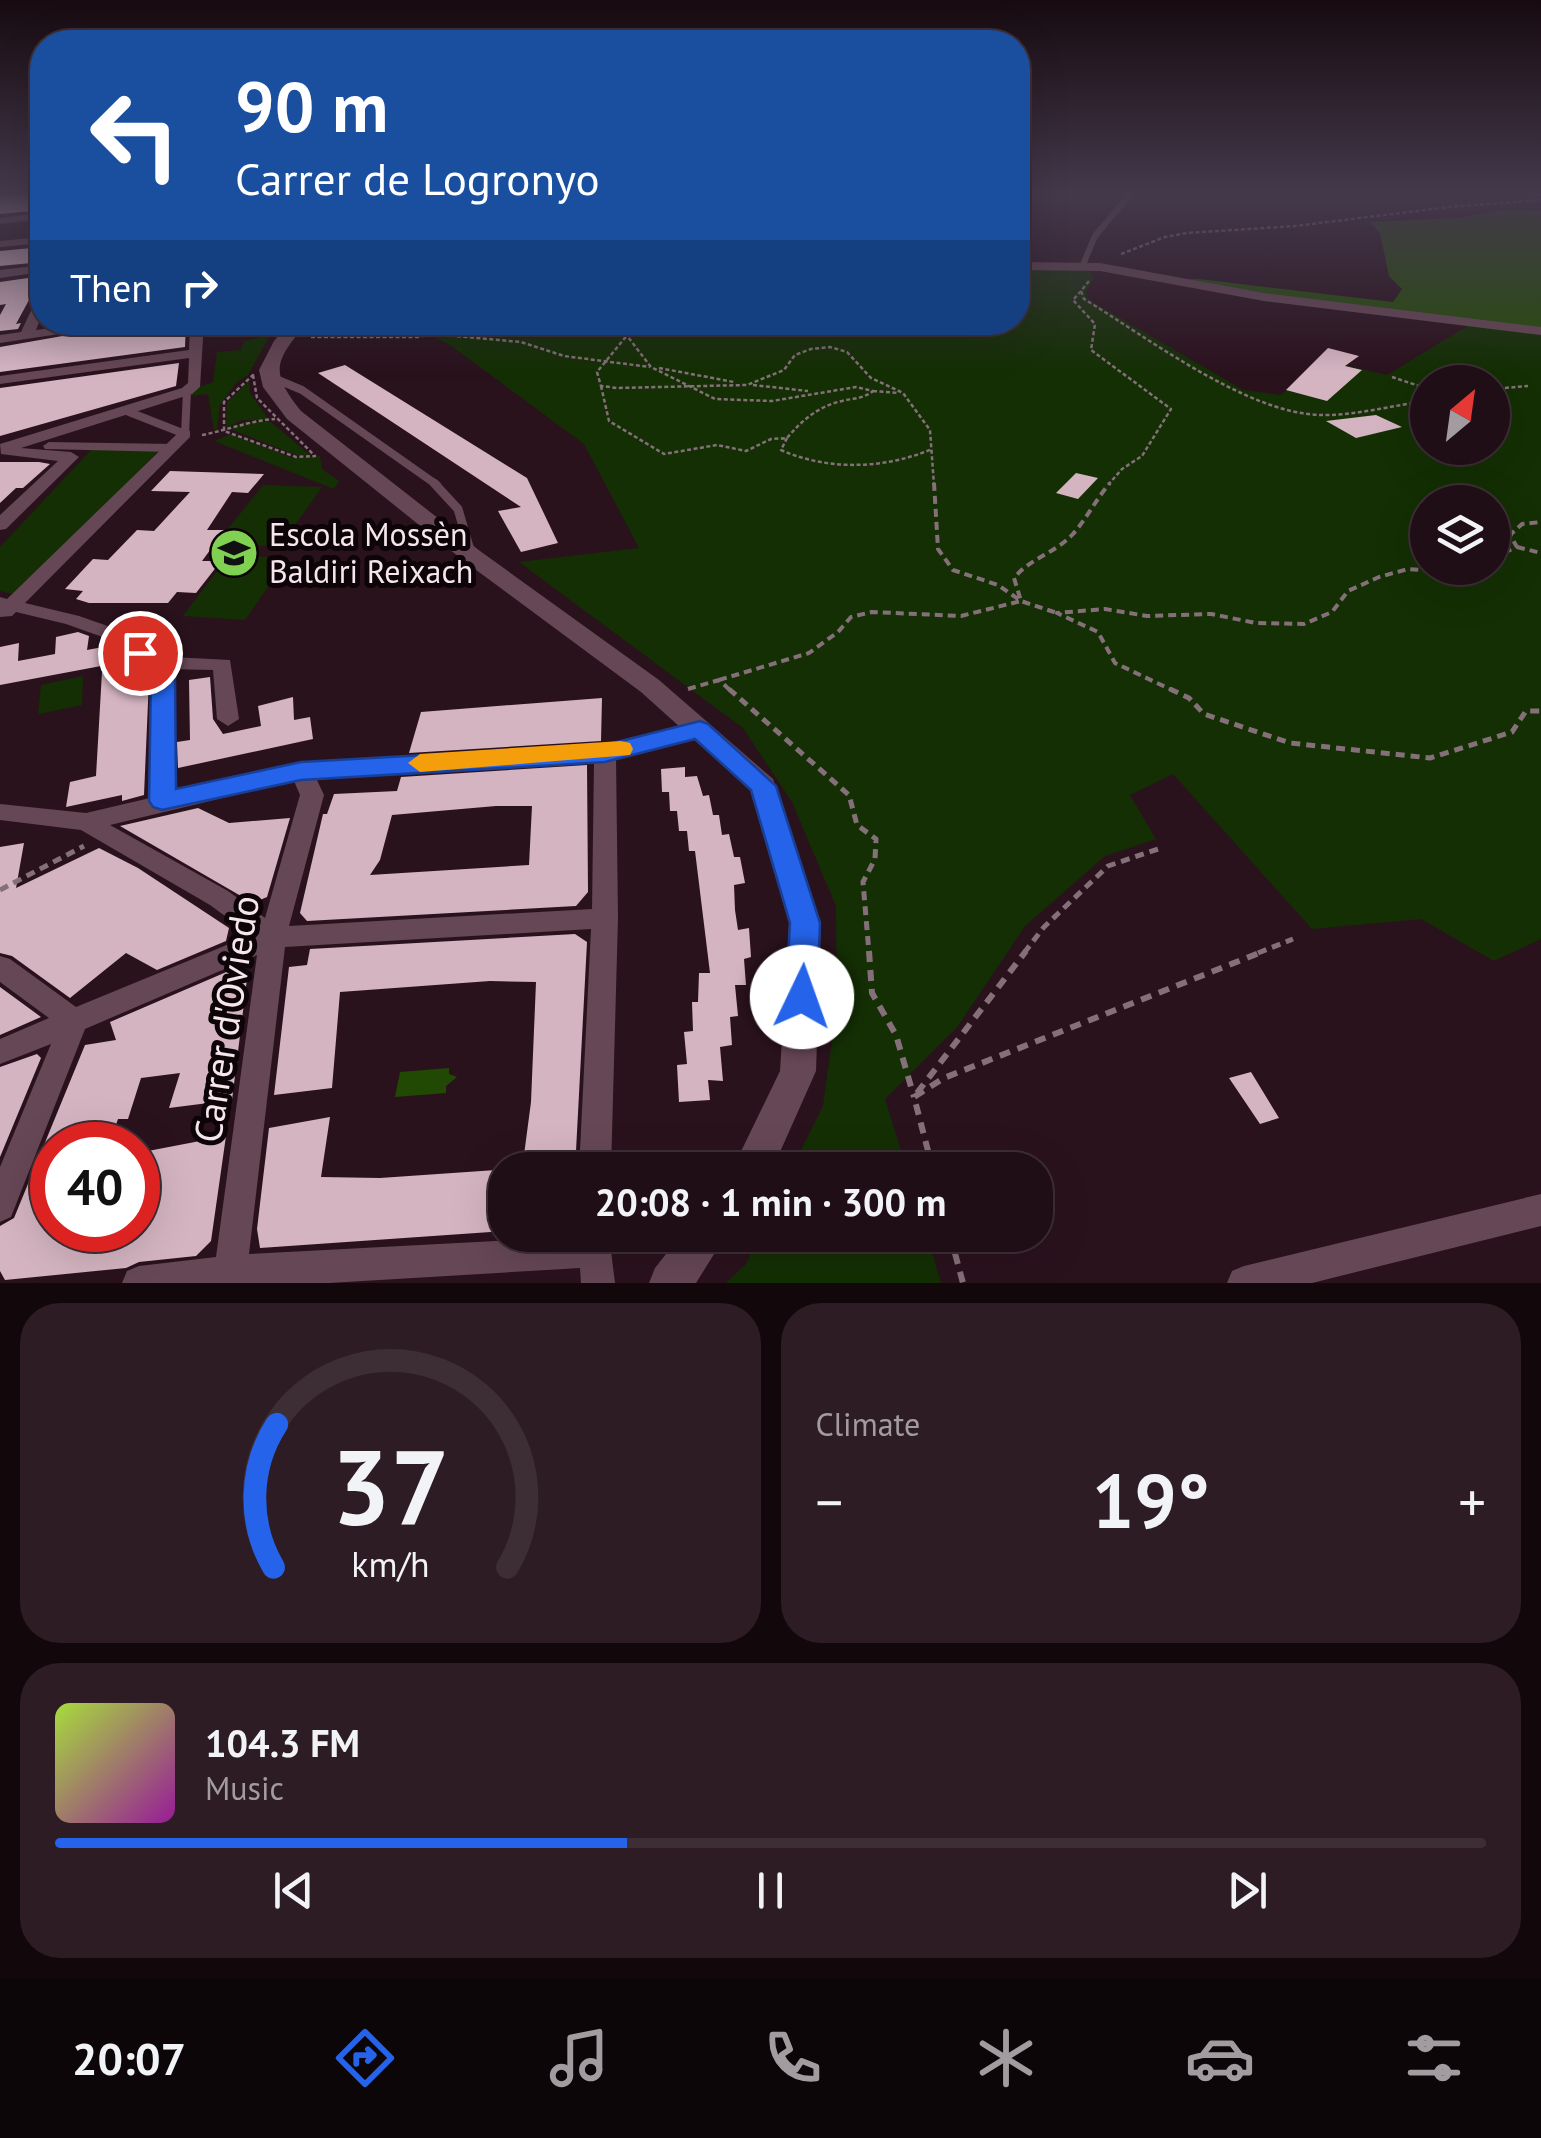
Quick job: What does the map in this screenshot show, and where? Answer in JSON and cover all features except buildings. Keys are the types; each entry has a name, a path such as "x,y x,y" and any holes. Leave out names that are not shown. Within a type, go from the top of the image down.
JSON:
{"street":[{"path":"1030,265 1084,262 1264,297 1541,331"},
{"path":"0,274 30,270"},
{"path":"26,337 30,328"},
{"path":"0,340 40,335"},
{"path":"0,449 187,391 194,384 197,335"},
{"path":"288,335 269,361 272,386 284,417 663,698 763,786 805,923 798,1071 760,1152"},
{"path":"0,380 196,353"},
{"path":"49,446 178,441"},
{"path":"4,609 178,441"},
{"path":"0,449 71,457 0,525"},
{"path":"4,609 115,635 163,676 162,801"},
{"path":"149,662 223,664 228,719"},
{"path":"97,828 162,801 301,771 605,753 700,730"},
{"path":"596,1152 605,918 605,753"},
{"name":"Carrer d'Oviedo","path":"230,1277 274,937 312,795 301,771"},
{"path":"0,812 97,828 219,898 274,937"},
{"path":"0,1052 274,937 605,918"},
{"path":"0,967 74,1021"},
{"path":"0,1206 74,1021"},
{"path":"1244,1283 1541,1210"},
{"path":"670,1283 693,1252"},
{"path":"138,1283 594,1257"}],"lane":[{"path":"1084,262 1088,252"},
{"path":"271,377 302,390 441,488 458,509 472,556"},
{"path":"129,412 178,441 187,391"}],"path":[{"path":"1022,601 1014,578 1022,568 1052,553 1073,534 1106,486 1142,456 1171,409 1122,375 1116,364 1091,350 1098,328 1096,319 1073,300 1090,280 1084,262 1131,252"},
{"path":"1082,291 1084,299 1232,388 1276,407 1320,415 1410,403"},
{"path":"352,335 399,340 444,335 521,342 602,363 815,392"},
{"path":"629,335 597,372 609,421 664,454 717,445 746,452 771,440 787,438"},
{"path":"628,338 651,367 716,399 772,400 856,387 904,393"},
{"path":"601,386 747,384 784,370 795,355 830,347 847,352 870,378 904,393 930,430 938,549 953,570 998,584 1022,601 1098,632 1115,663 1188,698 1204,714 1238,729 1290,743 1430,758 1512,732 1526,711 1541,711"},
{"path":"253,375 257,398 284,417 315,456 296,457 224,430 224,402 253,375"},
{"path":"1392,378 1410,384"},
{"path":"1510,387 1528,386"},
{"path":"873,391 866,398 824,407 799,422 781,450 800,461 834,464 878,462 932,450"},
{"path":"178,441 244,421 284,417"},
{"path":"1517,548 1510,535 1522,524 1541,522"},
{"path":"1510,551 1517,548 1541,553"},
{"path":"1056,612 1105,609 1147,616 1210,614 1256,623 1304,624 1332,612 1348,591 1378,577 1410,569"},
{"path":"663,698 800,658 835,640 851,618 872,612 960,616 1022,601"},
{"path":"718,680 849,795 857,825 876,840 875,859 863,882 872,993 896,1035 928,1152"},
{"path":"0,890 97,828"},
{"path":"914,1097 1044,927 1108,866 1158,850"},
{"path":"914,1097 944,1078 1293,939"},
{"path":"955,1252 963,1283"}],"shaded area":[{"path":"1384,252 1541,252 1541,328 1336,304 1179,280 1199,279 1393,302 1402,289 1389,276"},
{"path":"1030,269 1088,269 1094,278 1086,292 1088,299 1243,390 1281,395 1322,360 1387,375 1469,325 1541,333 1541,939 1494,961 1421,919 1312,929 1173,774 1130,795 1156,839 1105,856 1025,926 958,1026 885,1099 901,1152 800,1152 823,1106 837,1004 836,906 792,802 743,728 519,562 639,548 584,444 450,345 430,335 1030,335"},
{"path":"270,335 248,375 236,383 220,405 214,430 208,394 190,396 197,388 213,382 217,352 241,350 244,341"},
{"path":"249,381 250,393 269,420 242,420 226,428 227,402"},
{"path":"244,422 271,422 310,455 296,455 230,429"},
{"path":"231,434 293,458 320,456 322,469 339,481 334,489 214,441"},
{"path":"92,449 159,450 18,595 0,591 0,547"},
{"path":"263,485 322,487 280,546 215,545"},
{"path":"229,555 288,558 245,620 183,616"},
{"path":"83,676 82,705 38,714 41,685"},
{"path":"449,1068 449,1074 457,1077 446,1086 446,1093 395,1097 400,1072"},
{"path":"752,1252 932,1252 941,1283 726,1283 746,1264"}],"slow traffic":[{"path":"420,763 621,749"}],"place":[{"name":"Escola Mossèn Baldiri Reixach","path":"234,553"}],"route":[{"path":"140,653 163,676 162,801 301,771 605,753 700,730 763,786 805,923 802,997"}]}
